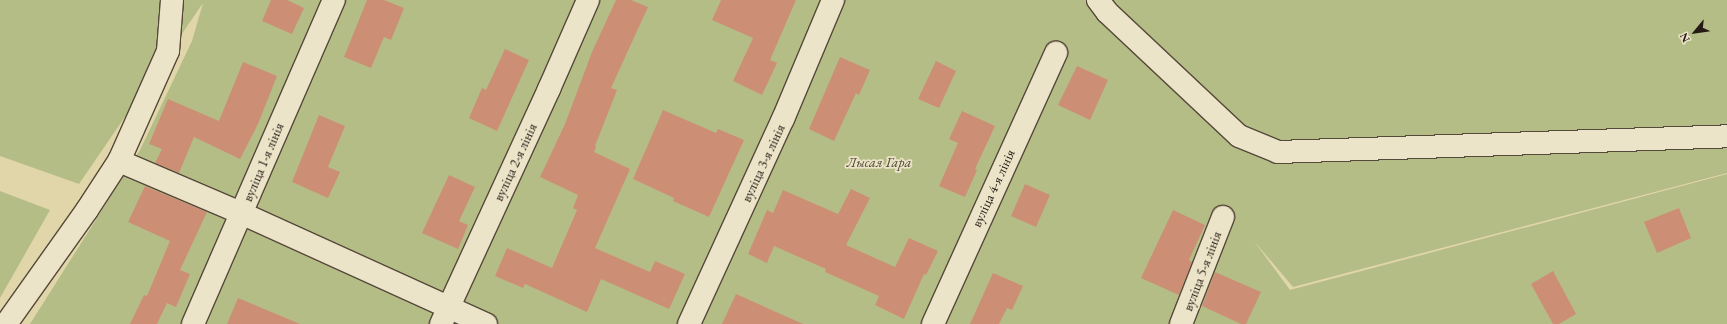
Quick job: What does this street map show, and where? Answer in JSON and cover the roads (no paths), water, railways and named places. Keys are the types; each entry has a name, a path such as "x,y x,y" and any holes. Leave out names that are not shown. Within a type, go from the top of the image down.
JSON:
{"street":[{"path":"6,324 120,162 168,52 172,0"},
{"name":"вуліца 1-я лінія","path":"193,324 334,0"},
{"name":"вуліца 2-я лінія","path":"445,316 546,97 588,0"},
{"name":"вуліца 3-я лінія","path":"689,324 783,119 833,0"},
{"path":"1098,0 1107,12 1239,136 1278,152 1727,136"},
{"name":"вуліца 4-я лінія","path":"933,324 1056,53"},
{"path":"120,162 241,213 445,316 486,324"},
{"name":"вуліца 5-я лінія","path":"1181,324 1223,217"}],"park label":[{"name":"Лысая Гара","path":"879,162"}]}
